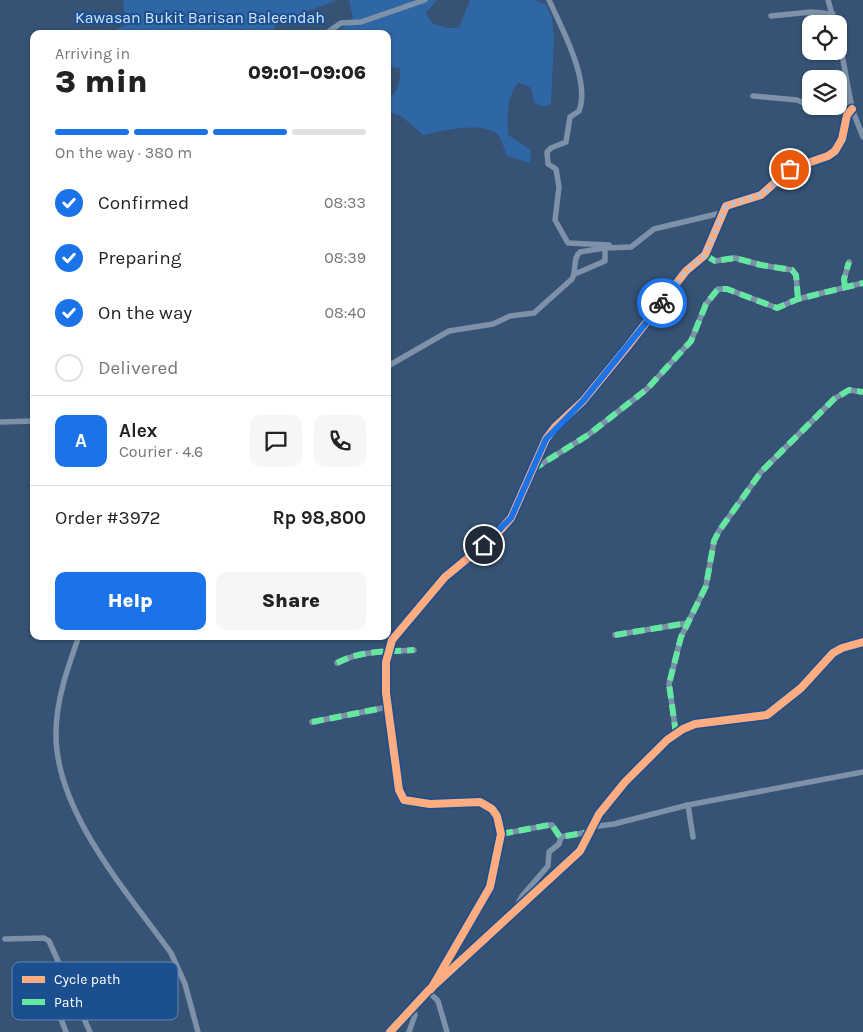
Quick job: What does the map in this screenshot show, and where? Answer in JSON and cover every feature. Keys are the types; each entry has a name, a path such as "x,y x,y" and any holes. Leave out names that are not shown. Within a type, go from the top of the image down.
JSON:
{"street":[{"path":"331,30 341,23 361,22 425,0"},
{"path":"548,0 577,65 580,104 579,111 570,117 566,142 551,148 547,152 548,164 556,169 559,184 555,221 568,242 634,246"},
{"path":"771,16 810,12 833,14 828,0"},
{"path":"843,60 852,109 863,137"},
{"path":"753,96 795,100 802,103"},
{"path":"847,102 851,102"},
{"path":"430,990 490,887 501,834 497,816 492,809 480,802 430,804 404,800 398,790 388,707 387,652 398,632 438,585 496,535 511,518 546,439 555,427 583,401 686,271 705,255 726,206 764,193 790,169 828,156 835,151 842,139 847,115 852,109"},
{"path":"575,274 575,258 578,253 605,248 634,246 654,229 721,214"},
{"path":"391,364 449,332 493,324 510,316 534,313 575,274 605,261 605,248"},
{"path":"705,255 715,261 735,258 794,271 798,299"},
{"path":"845,286 844,279 849,262"},
{"path":"532,470 588,435 647,389 691,341 702,312 715,291 727,289 777,308 798,299 863,283"},
{"path":"676,734 669,684 688,623 706,586 714,541 719,531 752,483 836,397 848,390 863,392"},
{"path":"0,422 30,421"},
{"path":"615,635 688,623"},
{"path":"77,640 66,670 56,732 61,772 79,816 105,864 176,962"},
{"path":"390,1032 430,990 580,851 599,814 625,782 652,754 676,734 690,726 701,723 741,720 767,715 801,688 833,653 842,648 863,642"},
{"path":"337,664 349,657 364,653 414,650"},
{"path":"312,722 388,707"},
{"path":"501,834 549,825 553,827 558,836 562,837 688,805 863,772"},
{"path":"688,805 693,837"},
{"path":"514,911 522,896 548,866 549,852 559,844 562,837"},
{"path":"5,940 44,938 49,941 58,962"},
{"path":"178,965 198,1032"},
{"path":"430,990 438,1001 446,1032"},
{"path":"409,1032 415,1015 412,1008"},
{"path":"61,1020 66,1032"},
{"path":"85,1020 90,1032"}],"green space":[{"name":"Kawasan Bukit Barisan Baleendah","path":"123,0 335,0 278,22 273,30 116,30 126,24"},
{"name":"Kawasan Bukit Barisan Baleendah","path":"349,0 437,0 426,13 433,24 448,28 459,28 470,0 535,0 546,5 552,18 554,39 551,104 538,105 534,102 531,89 518,83 514,88 509,108 508,135 531,150 530,163 507,156 499,136 490,130 462,128 423,135 401,116 391,113 391,96 397,89 400,68 391,67 391,30 342,30 353,19"}],"marked path":[{"path":"705,255 715,261 735,258 792,270 796,275 798,299"},
{"path":"845,287 844,279 849,262"},
{"path":"532,470 588,435 647,389 691,341 706,304 718,289 727,289 777,308 798,299 863,283"},
{"path":"676,734 669,684 681,637 706,586 714,541 719,531 761,472 834,399 849,390 863,392"},
{"path":"615,635 688,623"},
{"path":"337,663 365,654 414,650"},
{"path":"312,722 388,707"},
{"path":"501,834 549,825 552,825 560,837 589,832"}],"cycle path":[{"path":"431,989 490,887 501,834 497,816 492,809 480,802 430,804 404,800 399,790 386,693 386,662 392,640 445,577 496,535 511,518 546,439 555,427 583,401 686,271 705,255 726,206 761,195 790,169 828,156 835,151 842,139 847,115 852,109"},
{"path":"390,1032 428,991 580,851 599,814 625,782 667,740 683,729 695,724 767,715 801,688 833,653 842,648 863,642"}],"way so far":[{"path":"662,303 692,264 705,255 726,206 761,195 783,173 790,169"}],"route":[{"path":"484,545 496,535 517,508 546,439 555,427 583,401 662,303"}]}
